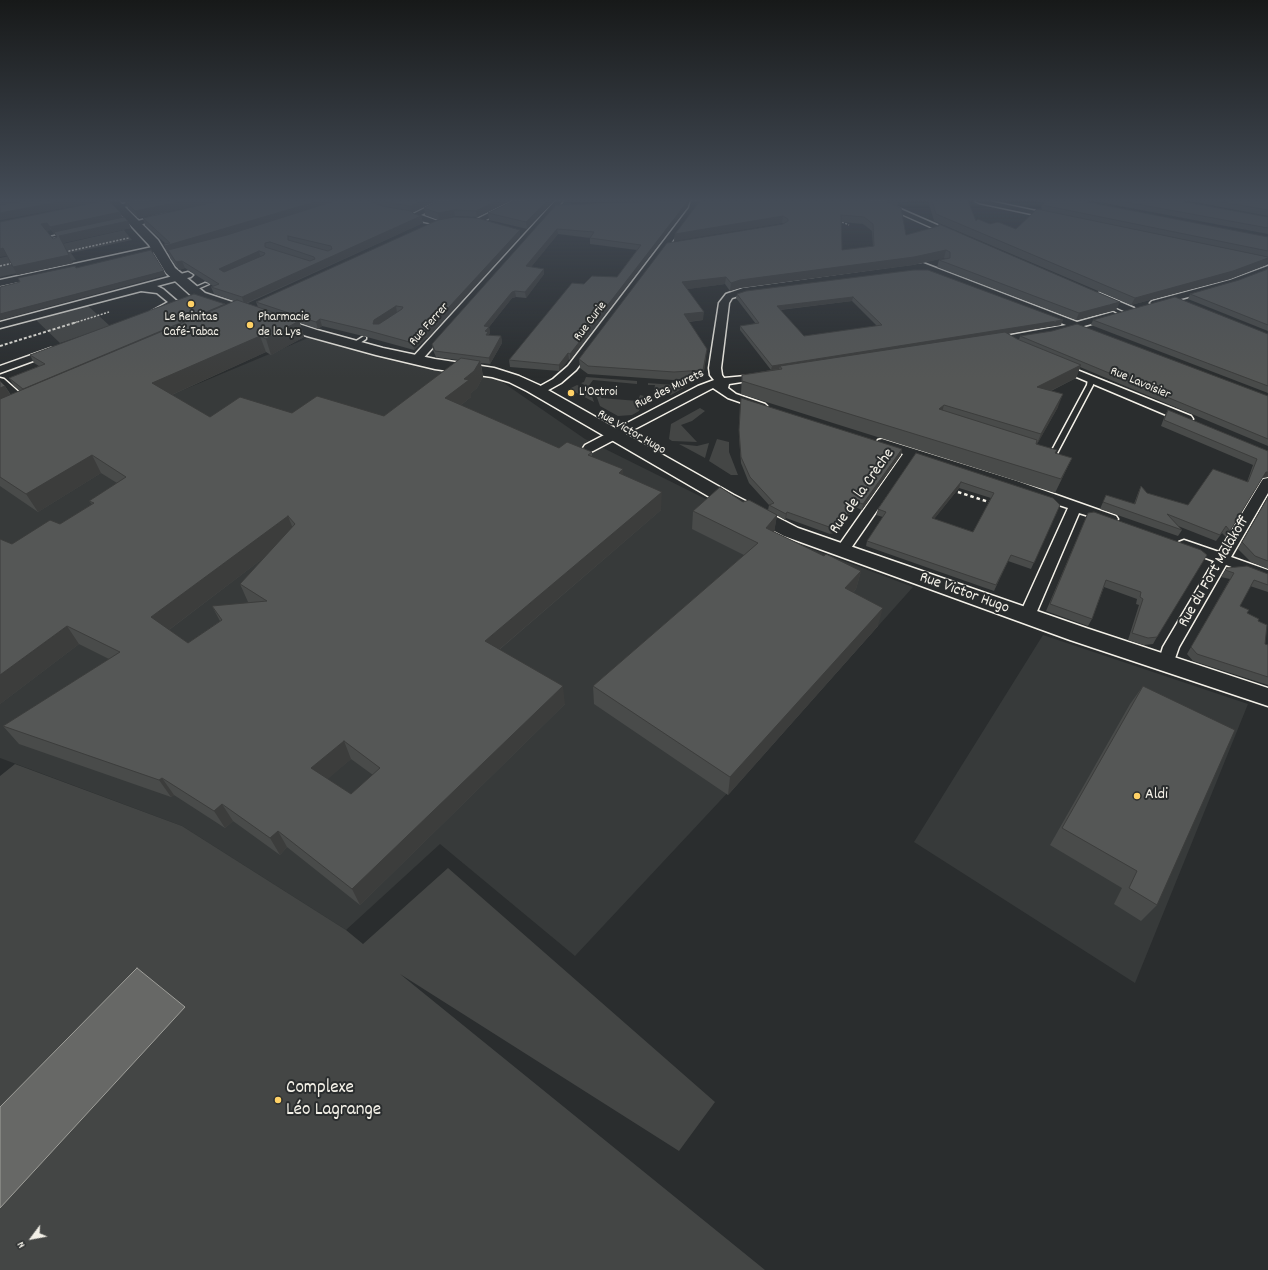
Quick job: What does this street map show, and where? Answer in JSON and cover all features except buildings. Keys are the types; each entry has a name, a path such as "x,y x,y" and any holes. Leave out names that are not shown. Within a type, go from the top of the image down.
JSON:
{"main road":[{"name":"Rue Victor Hugo","path":"166,260 170,270 200,286 203,297 240,309 359,341 416,360 514,378 544,389 624,435 727,499 791,532 1027,616 1268,697"}],"street":[{"path":"0,283 77,264 80,268 126,260"},
{"name":"Rue Ferrer","path":"416,360 502,260"},
{"name":"Rue Curie","path":"544,389 572,368 654,260"},
{"path":"770,408 734,397 720,385 716,375 715,368 724,302 729,296 743,291 913,269 938,263"},
{"path":"986,342 1042,333 1076,325 1233,282 1267,266"},
{"path":"913,269 927,269 941,273 1091,331"},
{"path":"0,325 183,277"},
{"path":"142,288 160,290 174,302 166,308 148,314"},
{"path":"1090,292 1137,308"},
{"path":"1173,298 1190,305"},
{"path":"1002,339 1017,348"},
{"path":"0,370 61,347"},
{"name":"Rue Lavoisier","path":"1049,362 1201,425"},
{"name":"Rue des Murets","path":"624,435 720,385 742,379 772,374"},
{"path":"0,382 29,402 13,409"},
{"path":"874,441 1125,524"},
{"name":"Rue de la Crèche","path":"842,550 911,452"},
{"name":"Rue du Fort Malakoff","path":"1166,663 1171,647 1268,482"},
{"path":"1027,616 1076,507"},
{"path":"1173,541 1268,575"}],"lane":[{"path":"1045,455 1052,457 1090,385 1091,379"}],"path":[{"path":"0,266 15,263"},
{"path":"0,346 112,311"},
{"path":"958,492 994,504"}],"shaded area":[{"path":"0,260 75,260 0,277"},
{"path":"87,305 110,326 60,343 36,320"},
{"path":"308,338 446,372 495,377 585,439 720,506 748,525 913,587 761,757 575,956 440,844 346,930 182,826 0,758 0,448 159,400"},
{"path":"586,377 637,381 637,384 593,380 588,387 581,383 584,382"},
{"path":"648,383 687,386 671,395 665,392 654,391 655,385 648,385"},
{"path":"577,385 590,391 594,402 569,389"},
{"path":"595,392 603,392 601,398 638,401 640,395 644,396 639,411 632,415 618,416 600,406"},
{"path":"700,408 705,411 692,421 681,425 697,442 672,441 669,439 671,424"},
{"path":"717,439 729,442 729,452 738,475 731,475 709,461"},
{"path":"709,443 705,458 679,444 697,446"},
{"path":"1043,635 1248,704 1135,983 914,842"},
{"name":"Complexe Léo Lagrange","path":"15,764 182,826 346,930 363,944 448,868 715,1102 679,1151 400,974 765,1270 0,1270 0,776"},
{"path":"137,968 185,1007 0,1208 0,1107"}],"place":[{"name":"Le Reinitas Café-Tabac","path":"191,304"},
{"name":"Pharmacie de la Lys","path":"250,325"},
{"name":"L'Octroi","path":"571,393"},
{"name":"Aldi","path":"1137,796"},
{"name":"Complexe Léo Lagrange","path":"278,1100"}]}
